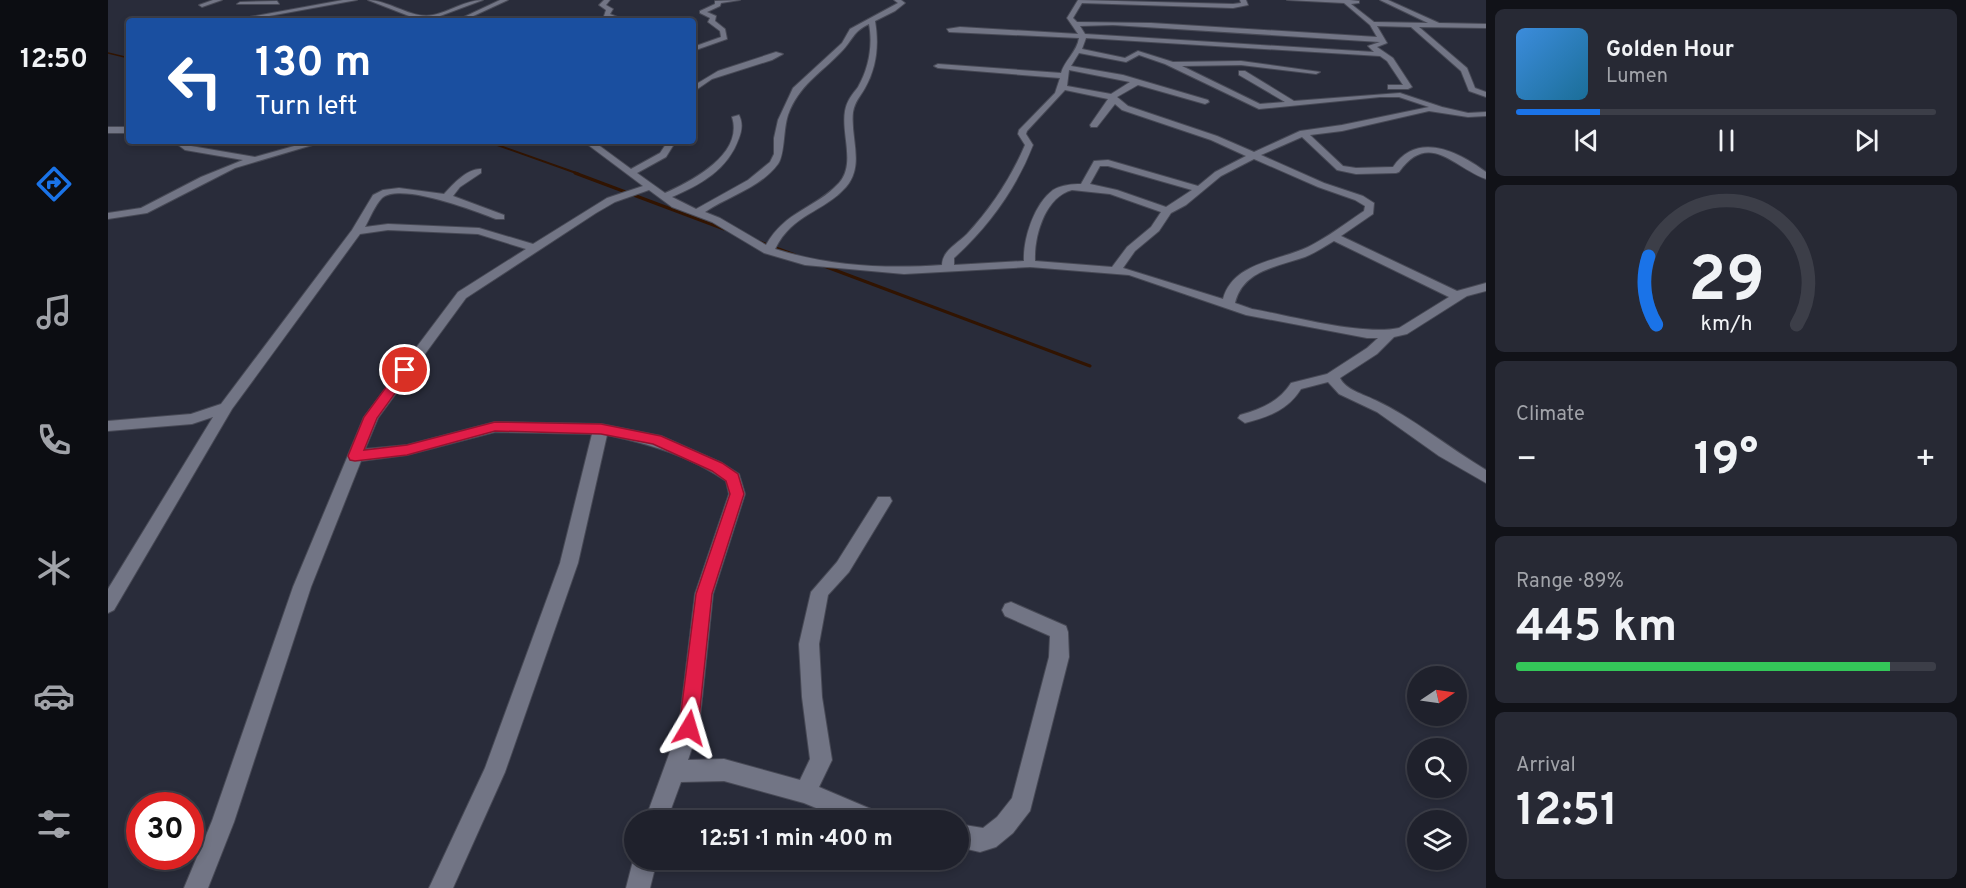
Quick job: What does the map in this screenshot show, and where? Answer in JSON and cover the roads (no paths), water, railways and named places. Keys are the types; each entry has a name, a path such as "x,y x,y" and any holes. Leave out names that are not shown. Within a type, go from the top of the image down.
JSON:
{"street":[{"path":"202,6 219,0"},
{"path":"249,18 354,0"},
{"path":"371,0 427,18"},
{"path":"434,18 480,0"},
{"path":"467,18 506,0"},
{"path":"607,0 602,5 610,9 606,15 615,18"},
{"path":"696,48 725,38 723,30 711,22 714,18 702,12 718,5 717,2 737,0"},
{"path":"697,213 712,202 755,180 769,169 780,150 778,134 784,107 804,78 838,52 852,37 852,30 883,13 898,8 902,3 897,0"},
{"path":"916,0 933,0"},
{"path":"948,269 950,255 962,245 1006,190 1025,155 1029,145 1022,134 1023,130 1063,87 1065,71 1079,51 1082,38 1070,17 1081,0 1233,6 1245,5 1243,0"},
{"path":"1290,0 1347,3 1355,3 1358,0"},
{"path":"1383,0 1441,26"},
{"path":"240,4 285,2"},
{"path":"1347,3 1378,30 1380,39 1384,43 1371,46 1390,60 1408,87 1384,87 1400,95 1446,110 1468,115 1486,114"},
{"path":"768,251 775,237 790,221 839,189 849,178 852,168 851,101 873,65 871,56 875,36 872,21"},
{"path":"1075,24 1151,25 1285,35 1380,39"},
{"path":"1372,24 1486,26"},
{"path":"1414,26 1464,70 1472,89 1486,95"},
{"path":"949,30 1184,41 1380,54"},
{"path":"1079,51 1126,60 1138,53 1173,64 1259,107 1400,95"},
{"path":"696,86 708,78 779,54"},
{"path":"1173,64 1241,63 1316,72"},
{"path":"938,66 1105,73 1205,102"},
{"path":"1242,73 1293,103"},
{"path":"1112,97 1135,82"},
{"path":"1063,87 1112,97 1125,108 1214,138 1251,156 1359,198 1370,205 1369,212 1343,228 1334,237 1309,251 1254,270 1238,281 1229,296 1228,305"},
{"path":"1094,125 1112,102 1112,97"},
{"path":"1116,270 1131,249 1155,229 1167,211 1218,174 1251,156 1303,133 1352,126 1429,110 1446,110"},
{"path":"664,197 692,185 729,155 738,126 736,117"},
{"path":"108,130 126,130"},
{"path":"1303,133 1340,168 1356,171 1396,170 1404,157 1421,150 1440,151 1471,164 1486,176"},
{"path":"182,144 188,148 254,159"},
{"path":"108,216 143,211 158,206 204,179 254,159 311,144"},
{"path":"591,144 676,205 716,220 768,251 805,262 904,271 1030,264 1116,270 1165,282 1250,312 1367,334 1403,332 1457,296 1486,287"},
{"path":"632,172 663,155 670,144"},
{"path":"1084,187 1097,163 1108,163 1199,189"},
{"path":"447,197 457,185 478,171"},
{"path":"196,888 223,822 302,587 371,417 462,295 611,200 651,186"},
{"path":"1030,264 1034,233 1041,212 1051,197 1061,189 1084,187 1167,211"},
{"path":"108,605 226,407 357,231 377,197 386,192 447,197 500,218"},
{"path":"357,231 388,226 479,231 535,248"},
{"path":"1334,237 1359,251 1418,275 1457,296"},
{"path":"1245,418 1267,412 1289,397 1296,386 1332,377 1372,351 1390,334"},
{"path":"1332,377 1337,386 1344,391 1382,409 1444,452 1486,477"},
{"path":"108,426 192,419 226,407"},
{"path":"355,456 407,450 495,427 601,429 656,440 717,467 733,478 737,494 704,594 689,728 659,810"},
{"path":"441,888 494,771 569,563 601,429"},
{"path":"805,792 821,760 812,697 809,644 820,592 843,567 885,501"},
{"path":"969,838 982,841 990,838 1012,817 1022,803 1059,657 1059,632 1011,610"},
{"path":"672,771 724,770 805,792 847,810"},
{"path":"638,888 642,870"}],"waterway":[{"path":"108,53 126,57"},
{"path":"494,144 579,174"},
{"path":"575,173 724,229"},
{"path":"760,242 795,255"},
{"path":"824,266 1090,366"}]}
